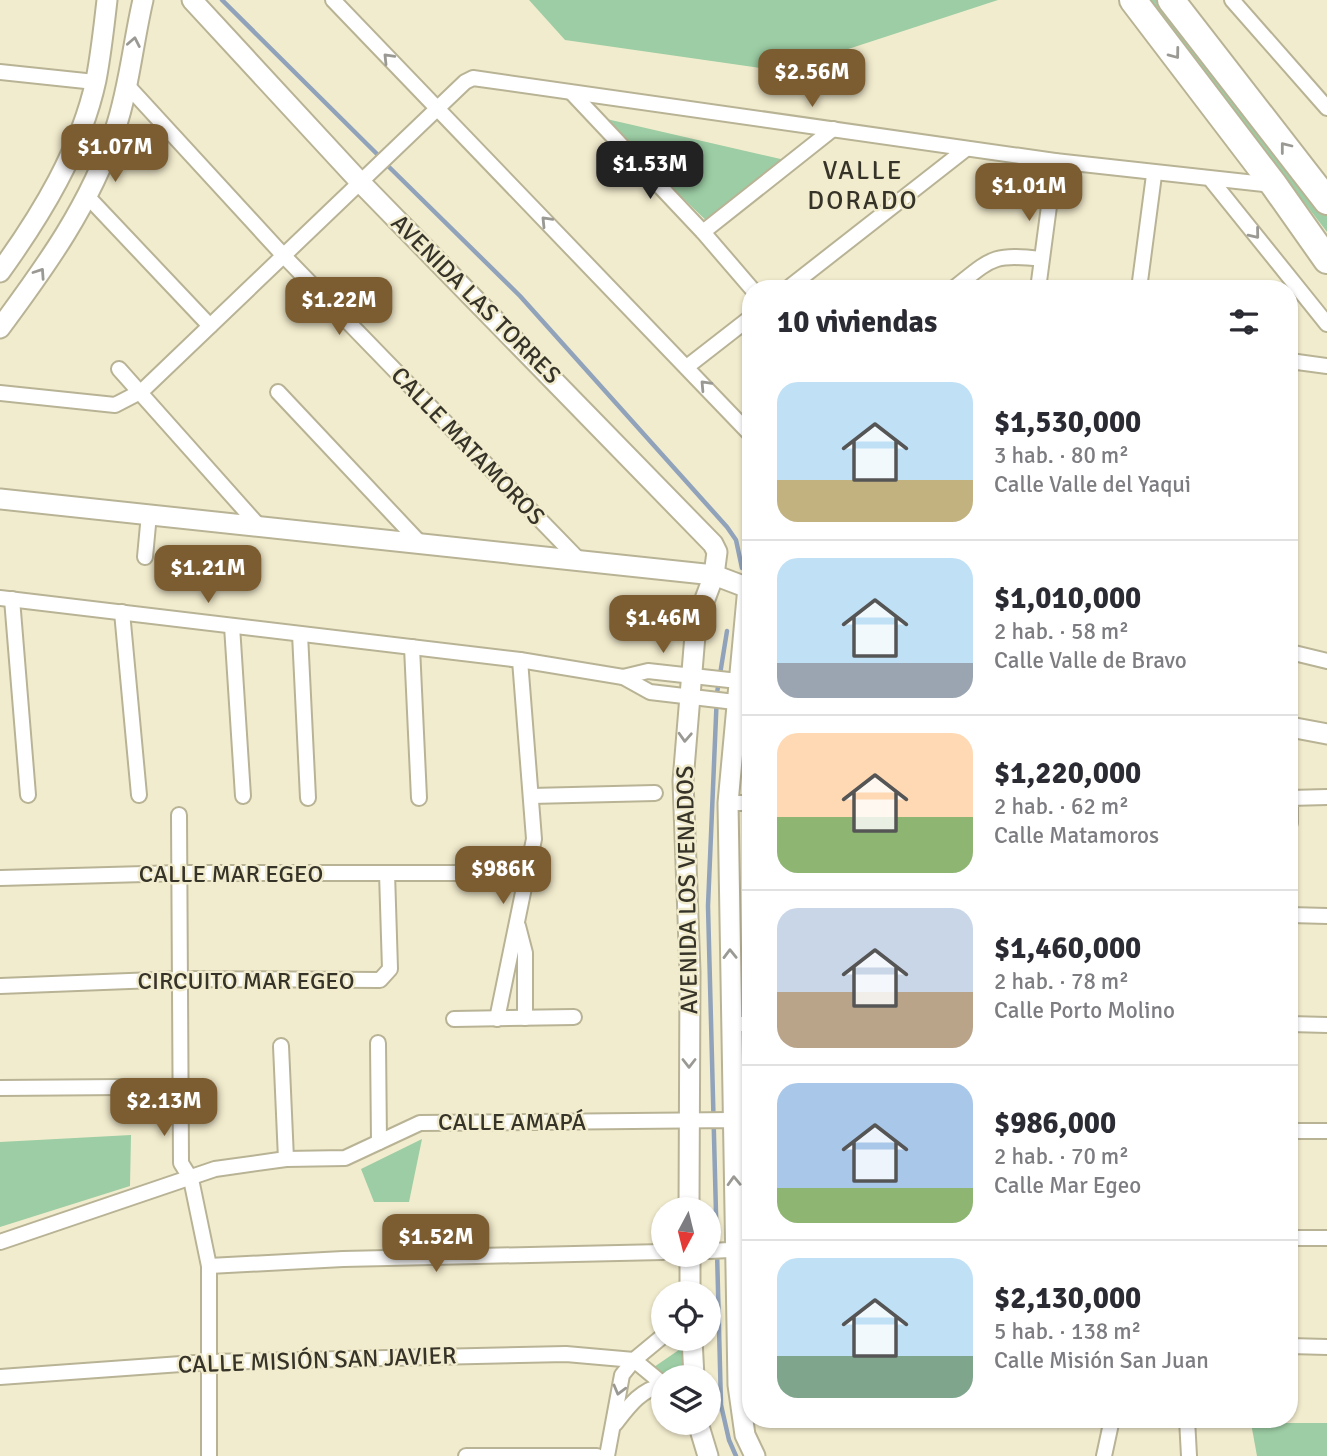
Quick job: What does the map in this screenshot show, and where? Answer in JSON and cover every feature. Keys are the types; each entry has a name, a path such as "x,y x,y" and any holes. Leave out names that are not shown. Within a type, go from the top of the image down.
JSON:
{"highway":[{"path":"1133,0 1275,186 1327,260"},
{"path":"1171,0 1327,201"}],"street":[{"path":"0,272 37,216 68,158 95,82 107,0"},
{"path":"0,328 38,277 88,197 115,129 143,0"},
{"name":"AVENIDA LAS TORRES","path":"192,0 368,177 713,544 717,552 714,575"},
{"path":"333,0 742,425"},
{"path":"1232,0 1327,108"},
{"path":"0,72 95,82"},
{"path":"0,393 115,405 142,391 465,82 473,78 1154,175 1275,186"},
{"name":"CALLE MATAMOROS","path":"126,84 284,256 581,563"},
{"path":"572,93 703,232 744,280"},
{"path":"703,232 833,130"},
{"path":"799,280 966,149"},
{"path":"1039,280 1055,161"},
{"path":"1140,280 1154,175"},
{"path":"1212,181 1292,280"},
{"path":"88,197 210,326"},
{"path":"965,280 993,258 1004,255 1041,259"},
{"path":"1298,288 1327,324"},
{"path":"688,366 742,324"},
{"path":"1298,362 1327,366"},
{"path":"119,369 142,391 258,525"},
{"path":"278,392 421,543"},
{"path":"0,499 258,525 581,563 714,575 742,585"},
{"path":"145,557 149,514"},
{"name":"AVENIDA LOS VENADOS","path":"690,1197 695,1121 683,781 698,677 696,623 714,575"},
{"path":"28,795 6,598 520,660 623,677 650,692 729,701"},
{"path":"122,612 139,795"},
{"path":"232,626 243,796"},
{"name":"AVENIDA LOS VENADOS","path":"742,626 729,701 742,735 728,803 741,1024 729,1250 742,1419"},
{"path":"300,634 308,798"},
{"path":"412,647 419,798"},
{"path":"1298,654 1327,661"},
{"path":"497,1018 534,845 520,660"},
{"path":"623,677 648,671 732,681"},
{"path":"1298,729 1327,734"},
{"path":"531,796 655,793"},
{"path":"1298,798 1327,797"},
{"path":"728,803 742,803"},
{"path":"178,815 181,873 181,1163 191,1179 209,1266 209,1456"},
{"name":"CALLE MAR EGEO","path":"0,878 181,873 463,873"},
{"name":"CIRCUITO MAR EGEO","path":"0,986 181,979 380,980 390,969 387,873"},
{"path":"1298,915 1327,916"},
{"path":"517,924 525,953 524,1018"},
{"path":"454,1019 574,1017"},
{"path":"1298,1024 1327,1025"},
{"path":"378,1043 379,1142"},
{"path":"281,1046 286,1159"},
{"path":"0,1088 122,1087"},
{"name":"CALLE AMAPÁ","path":"0,1242 226,1167 286,1159 340,1159 420,1123 734,1121"},
{"path":"1298,1131 1327,1131"},
{"path":"1298,1238 1327,1238"},
{"path":"209,1266 343,1259 651,1252"},
{"path":"607,1456 615,1424 615,1399 622,1376 651,1346"},
{"path":"1298,1346 1327,1348"},
{"name":"CALLE MISIÓN SAN JAVIER","path":"0,1377 209,1362 566,1354 635,1360"},
{"path":"635,1360 651,1374"},
{"path":"615,1424 636,1398 651,1388"},
{"name":"AVENIDA LOS VENADOS","path":"744,1428 755,1456"},
{"path":"1104,1456 1110,1428"},
{"path":"1187,1428 1189,1456"},
{"path":"702,1435 708,1456"},
{"path":"466,1456 597,1456"}],"green space":[{"path":"529,0 998,0 781,71 565,40"},
{"path":"1148,0 1167,0 1327,209 1327,232"},
{"path":"598,117 785,160 713,227"},
{"path":"131,1135 130,1186 0,1227 0,1142"},
{"path":"422,1139 409,1202 374,1202 361,1169"},
{"path":"677,1351 693,1351 693,1365 657,1365"},
{"path":"1298,1423 1327,1423 1327,1456 1257,1456 1252,1428 1298,1428"}],"waterway":[{"path":"222,0 380,157"},
{"path":"386,164 520,296 727,527 736,540 742,568"},
{"path":"727,631 717,693 708,906 721,1405 729,1440 736,1456"}],"district":[{"name":"VALLE DORADO","path":"863,185"}]}
